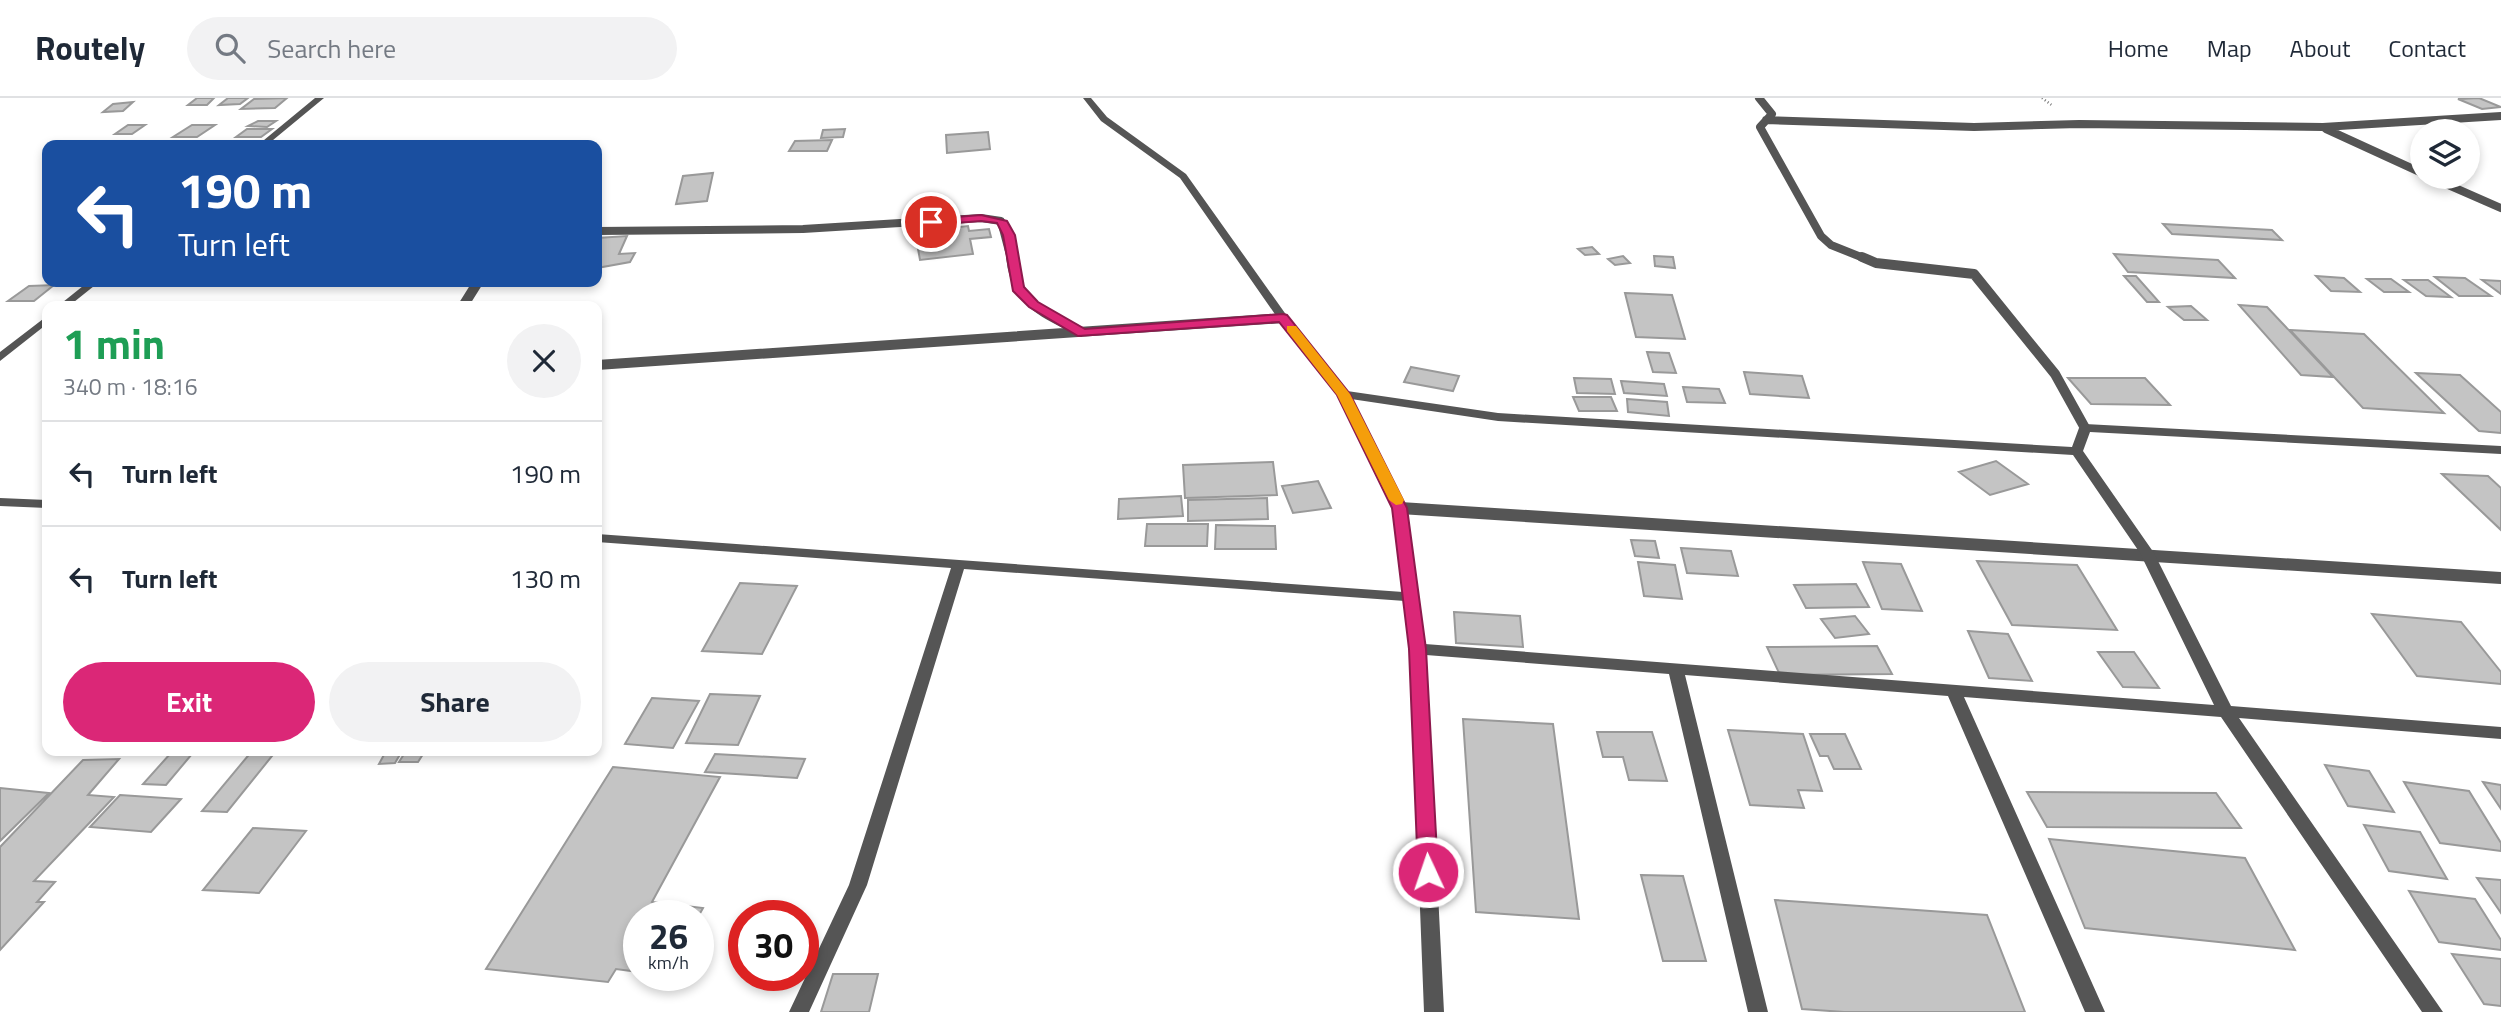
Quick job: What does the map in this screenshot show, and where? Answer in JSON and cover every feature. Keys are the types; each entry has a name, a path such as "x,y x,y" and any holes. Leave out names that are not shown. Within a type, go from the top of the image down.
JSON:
{"street":[{"path":"268,140 320,98"},
{"path":"1087,98 1104,119 1184,176 1283,318 1343,394 1400,508 1418,649 1434,1012"},
{"path":"69,301 88,287"},
{"path":"0,358 42,323"},
{"path":"1343,394 1497,417 2077,451"},
{"path":"2077,451 2085,428 2501,450"},
{"path":"2077,451 2147,553 2225,711 2433,1012"},
{"path":"0,502 42,504"},
{"path":"602,538 1411,597"},
{"path":"800,1012 858,886 959,564"},
{"path":"1418,649 2501,733"},
{"path":"1676,669 1758,1012"},
{"path":"1953,690 2095,1012"}],"lane":[{"path":"1759,98 1772,114 1760,127 1821,236 1842,252 1876,263 1974,274 1985,284 2055,374 2085,428"},
{"path":"1766,120 1961,127 2079,124 2323,127 2501,116"},
{"path":"2323,127 2410,167"},
{"path":"2457,189 2501,208"},
{"path":"602,231 803,229 981,218 1001,221 1009,235 1018,288 1034,305 1082,333"},
{"path":"602,365 1009,334 1082,333 1283,318"},
{"path":"1400,508 2147,553 2501,578"}],"building":[{"path":"197,98 214,98 207,105 188,105"},
{"path":"228,98 248,98 240,104 219,105"},
{"path":"287,98 275,108 241,109 254,99"},
{"path":"2479,98 2501,107 2482,109 2458,99"},
{"path":"133,102 123,111 103,112 113,104"},
{"path":"258,121 276,121 267,127 248,126"},
{"path":"128,125 145,125 132,134 115,134"},
{"path":"192,125 215,125 197,137 173,137"},
{"path":"247,129 272,129 261,137 236,137"},
{"path":"845,129 843,137 821,138 823,130"},
{"path":"988,132 990,149 947,153 946,135"},
{"path":"832,140 827,151 789,151 795,141"},
{"path":"713,173 707,201 676,204 683,176"},
{"path":"2163,224 2272,230 2282,240 2172,234"},
{"path":"968,226 969,231 989,229 991,237 970,239 973,254 920,260 915,232"},
{"path":"627,236 619,254 635,253 630,262 602,267 602,238"},
{"path":"1592,247 1599,254 1585,255 1578,249"},
{"path":"2114,254 2218,260 2235,278 2128,272"},
{"path":"1623,256 1630,263 1615,265 1608,259"},
{"path":"1654,256 1673,257 1675,268 1655,266"},
{"path":"2124,276 2136,276 2159,302 2147,302"},
{"path":"2316,276 2344,278 2360,292 2331,291"},
{"path":"2435,277 2465,278 2491,296 2459,296"},
{"path":"2367,279 2391,279 2409,292 2384,292"},
{"path":"2404,280 2428,280 2451,297 2426,296"},
{"path":"2482,280 2501,281 2501,294"},
{"path":"29,286 52,287 34,301 8,301"},
{"path":"1625,293 1672,295 1685,339 1636,337"},
{"path":"2239,305 2267,307 2333,377 2301,375"},
{"path":"2191,306 2207,320 2184,320 2168,307"},
{"path":"2290,330 2364,334 2444,413 2363,408"},
{"path":"1647,352 1669,353 1676,373 1653,372"},
{"path":"1411,367 1459,376 1453,391 1404,382"},
{"path":"1744,372 1802,376 1809,398 1750,394"},
{"path":"2416,373 2460,375 2501,412 2501,433 2479,431"},
{"path":"1574,378 1611,379 1615,394 1577,393"},
{"path":"2068,378 2145,378 2170,405 2091,404"},
{"path":"1621,381 1664,384 1667,396 1624,393"},
{"path":"1683,387 1719,389 1725,403 1687,402"},
{"path":"1573,397 1611,397 1617,411 1579,411"},
{"path":"1627,399 1667,402 1669,416 1628,412"},
{"path":"1996,461 2028,484 1990,495 1959,472"},
{"path":"1273,462 1277,495 1185,498 1183,465"},
{"path":"2442,474 2488,476 2501,488 2501,530"},
{"path":"1318,481 1331,508 1293,513 1282,486"},
{"path":"1181,496 1183,516 1118,519 1119,499"},
{"path":"1267,498 1268,519 1188,521 1188,500"},
{"path":"1147,524 1208,524 1207,546 1145,546"},
{"path":"1216,525 1275,526 1276,549 1215,549"},
{"path":"1631,540 1655,541 1659,558 1635,556"},
{"path":"1681,548 1731,551 1738,576 1687,573"},
{"path":"1977,561 2077,565 2117,630 2012,625"},
{"path":"1638,562 1675,565 1682,599 1644,596"},
{"path":"1863,562 1901,564 1922,611 1882,609"},
{"path":"740,583 797,586 762,654 702,651"},
{"path":"1856,584 1869,607 1806,608 1794,585"},
{"path":"1454,612 1520,616 1523,647 1456,643"},
{"path":"2372,614 2461,622 2501,672 2501,684 2417,676"},
{"path":"1855,616 1869,634 1835,638 1821,619"},
{"path":"1968,631 2008,634 2032,681 1989,678"},
{"path":"1877,646 1892,674 1780,675 1767,647"},
{"path":"2098,652 2134,652 2159,688 2123,687"},
{"path":"710,694 760,696 738,745 686,743"},
{"path":"652,698 699,701 673,748 625,744"},
{"path":"1463,719 1553,724 1579,919 1476,912"},
{"path":"1728,730 1803,734 1822,791 1798,790 1804,808 1750,805"},
{"path":"1597,732 1652,732 1667,781 1629,780 1623,757 1603,757"},
{"path":"1810,734 1845,734 1861,769 1834,769 1828,756 1820,756"},
{"path":"715,754 805,759 797,778 705,772"},
{"path":"168,756 190,756 166,785 143,784"},
{"path":"248,756 272,756 227,812 202,811"},
{"path":"383,756 399,756 395,763 379,764"},
{"path":"403,756 422,756 418,762 399,762"},
{"path":"119,759 88,795 114,797 34,881 55,882 37,902 44,902 0,950 0,847 83,760"},
{"path":"2325,765 2369,771 2394,812 2348,806"},
{"path":"613,767 720,777 653,900 623,900 623,970 616,969 608,982 486,969"},
{"path":"2404,782 2469,791 2501,843 2501,851 2440,843"},
{"path":"2483,782 2501,785 2501,809"},
{"path":"0,788 49,793 0,841"},
{"path":"2027,792 2216,793 2241,828 2047,827"},
{"path":"120,795 181,799 151,832 90,827"},
{"path":"2364,825 2420,832 2447,879 2389,871"},
{"path":"253,828 306,831 259,893 203,890"},
{"path":"2049,839 2245,858 2295,950 2085,928"},
{"path":"1641,875 1683,876 1706,961 1663,961"},
{"path":"2477,878 2501,880 2501,913"},
{"path":"2409,891 2475,899 2501,940 2501,950 2439,942"},
{"path":"1775,900 1987,915 2025,1012 1844,1012 1802,1009"},
{"path":"2452,954 2501,959 2501,1006 2484,1004"},
{"path":"833,974 878,974 869,1012 821,1012"}],"slow traffic":[{"path":"1291,329 1343,394 1396,500"}],"route":[{"path":"931,222 981,218 1001,221 1009,235 1018,288 1034,305 1082,333 1283,318 1343,394 1400,508 1418,649 1428,872"}]}
